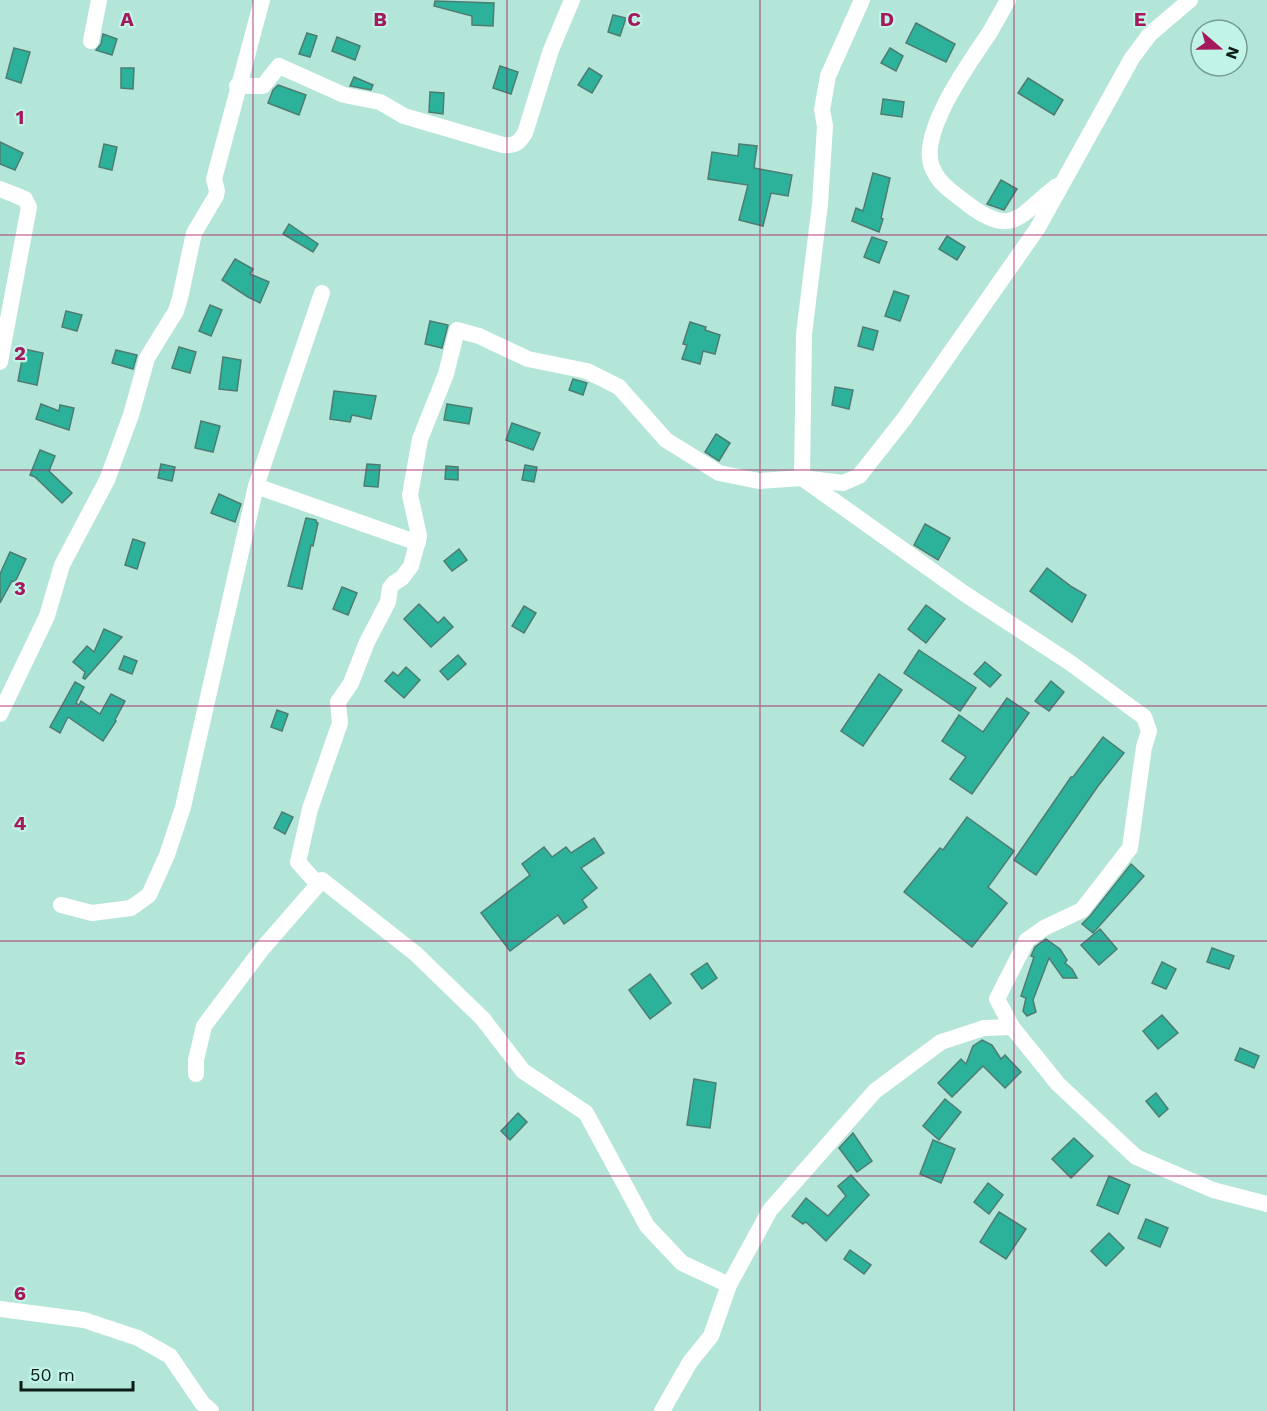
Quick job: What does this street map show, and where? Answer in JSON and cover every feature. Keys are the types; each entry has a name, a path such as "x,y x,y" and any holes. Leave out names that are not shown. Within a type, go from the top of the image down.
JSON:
{"street":[{"path":"91,41 99,0"},
{"path":"0,714 47,616 62,565 107,480 131,415 147,358 176,310 194,233 216,196 213,179 262,0"},
{"path":"237,86 263,86 279,66 344,95 380,102 404,116 503,146 512,146 520,142 525,133 550,50 572,0"},
{"path":"802,478 804,334 820,204 825,126 822,110 828,76 862,0"},
{"path":"1008,0 958,78 935,126 931,146 931,165 941,185 990,220 1009,222 1026,214 1045,195 1063,182"},
{"path":"729,1285 682,1263 647,1226 586,1113 523,1071 483,1019 416,954 322,880 320,882 313,879 298,862 310,809 340,723 338,702 351,683 372,631 388,602 390,588 408,572 418,543 418,529 413,517 410,495 420,439 446,374 457,330 479,336 528,359 587,371 619,387 666,440 719,473 759,481 802,478 843,483 859,476 904,419 1037,229 1132,58 1150,34 1190,0"},
{"path":"0,189 25,199 29,207 0,362"},
{"path":"61,905 92,913 131,908 149,895 168,855 183,807 256,486 322,293"},
{"path":"802,478 965,594 1069,662 1144,717 1149,731 1144,747 1130,848 1082,910 1044,928 1027,940 997,999 1012,1027 1058,1084 1136,1157 1213,1190 1267,1204"},
{"path":"256,486 418,543"},
{"path":"196,1074 196,1060 204,1026 262,949 320,882"},
{"path":"662,1411 690,1362 711,1336 729,1285 770,1210 874,1091 941,1042 984,1028 1012,1027"},
{"path":"0,1309 84,1320 138,1338 170,1356 202,1403 212,1411"}],"building":[{"path":"435,1 494,3 493,26 472,25 472,16 434,6"},
{"path":"613,15 626,18 620,36 608,32"},
{"path":"916,23 955,44 946,62 906,43"},
{"path":"307,33 317,36 310,57 299,54"},
{"path":"103,34 117,39 112,55 96,50 101,44"},
{"path":"337,37 360,46 355,60 332,51"},
{"path":"14,48 30,52 21,83 6,78"},
{"path":"890,48 903,56 896,71 881,63"},
{"path":"500,66 518,72 511,94 493,88"},
{"path":"121,68 134,68 133,89 121,88"},
{"path":"589,68 602,76 592,93 578,85"},
{"path":"354,77 373,85 371,90 350,86"},
{"path":"1028,78 1063,100 1054,115 1018,93"},
{"path":"278,85 306,95 299,115 268,103 273,90"},
{"path":"430,92 444,93 443,114 429,112"},
{"path":"883,99 904,102 902,117 881,114"},
{"path":"0,142 23,153 15,170 0,164"},
{"path":"104,144 117,147 112,170 99,167"},
{"path":"739,144 757,146 754,168 792,175 788,196 771,193 763,226 739,220 748,185 708,179 712,152 738,156"},
{"path":"873,173 890,178 879,232 852,221 856,208 863,211"},
{"path":"1001,180 1017,189 1004,210 987,204"},
{"path":"289,224 318,244 313,252 283,234"},
{"path":"947,236 965,247 957,260 939,249"},
{"path":"872,237 887,242 879,263 864,257"},
{"path":"235,259 253,269 250,274 269,282 260,303 222,280"},
{"path":"894,291 909,296 900,321 885,316"},
{"path":"210,305 222,310 211,336 199,331"},
{"path":"66,311 82,315 77,331 62,327"},
{"path":"430,321 448,325 442,348 425,344"},
{"path":"690,322 720,335 715,354 703,351 700,364 682,359 687,345 683,344"},
{"path":"863,327 878,331 873,350 858,346"},
{"path":"179,347 196,352 190,373 172,368"},
{"path":"24,349 43,353 37,385 18,381"},
{"path":"116,350 137,355 133,369 112,363"},
{"path":"223,357 241,360 237,391 219,389"},
{"path":"573,379 587,383 583,395 569,390"},
{"path":"835,387 853,390 849,409 832,405"},
{"path":"334,391 376,396 371,419 352,415 350,422 330,419"},
{"path":"41,404 59,411 60,405 74,408 69,430 36,419"},
{"path":"447,404 472,408 469,424 444,420"},
{"path":"201,421 220,426 213,452 195,448"},
{"path":"512,423 540,433 533,450 506,440"},
{"path":"716,434 730,443 719,461 705,452"},
{"path":"40,450 55,456 49,471 72,493 62,503 30,475"},
{"path":"161,464 175,467 172,481 158,478"},
{"path":"367,464 380,465 378,487 364,486"},
{"path":"525,465 537,467 534,482 522,480"},
{"path":"446,466 458,467 458,480 445,479"},
{"path":"219,494 241,504 235,522 211,513"},
{"path":"306,518 316,520 318,523 302,589 288,586"},
{"path":"925,524 950,538 938,560 914,545"},
{"path":"133,539 145,543 137,569 125,565"},
{"path":"459,549 467,560 452,571 444,561"},
{"path":"10,552 26,559 15,582 12,581 0,603 0,574"},
{"path":"1047,568 1086,595 1072,622 1030,591"},
{"path":"342,587 357,593 348,615 333,609"},
{"path":"419,604 438,623 444,617 453,627 431,647 404,619"},
{"path":"926,605 945,619 926,643 908,629"},
{"path":"524,606 536,613 524,633 512,626"},
{"path":"104,629 122,637 85,679 83,678 85,672 73,662 87,646 94,652"},
{"path":"919,650 976,688 960,711 904,673"},
{"path":"458,655 466,664 448,680 440,671"},
{"path":"124,656 137,661 132,674 119,669"},
{"path":"985,662 1001,675 990,687 974,674"},
{"path":"406,667 420,680 404,698 385,681 393,672 398,676"},
{"path":"879,674 902,690 863,746 841,731"},
{"path":"1051,681 1064,692 1049,711 1035,701"},
{"path":"75,682 84,687 76,703 79,705 81,701 100,714 111,694 125,701 103,741 68,717 60,733 50,727"},
{"path":"1007,698 1029,713 972,794 950,779 966,757 942,741 959,715 983,732"},
{"path":"277,710 288,714 282,731 271,727"},
{"path":"1103,737 1124,753 1036,875 1014,860 1071,777"},
{"path":"282,812 293,817 285,834 274,828"},
{"path":"967,817 1014,851 988,887 1007,903 972,947 904,892 940,848 943,850"},
{"path":"594,838 604,853 581,868 597,888 582,900 587,907 564,924 558,915 510,951 481,913 530,875 522,864 544,847 552,857 566,847 571,853"},
{"path":"1131,864 1144,876 1093,933 1082,924"},
{"path":"1100,929 1117,949 1099,965 1081,945"},
{"path":"1046,939 1060,949 1067,960 1065,963 1077,978 1063,978 1049,958 1033,1000 1036,1012 1027,1016 1023,1011 1026,998 1021,996 1034,957 1031,956 1035,947"},
{"path":"1212,948 1234,956 1229,969 1207,962"},
{"path":"1162,962 1176,969 1166,989 1152,983"},
{"path":"707,963 717,978 702,989 691,974"},
{"path":"650,974 671,1003 650,1019 629,990"},
{"path":"1162,1015 1178,1033 1158,1049 1143,1031"},
{"path":"982,1040 992,1045 1001,1059 1005,1055 1021,1072 1005,1088 983,1066 952,1097 938,1083 961,1059 966,1064 973,1046"},
{"path":"1240,1048 1259,1056 1254,1068 1235,1060"},
{"path":"694,1079 716,1083 710,1128 687,1125"},
{"path":"1156,1093 1168,1109 1159,1117 1146,1101"},
{"path":"945,1099 961,1112 939,1140 923,1126"},
{"path":"518,1113 527,1122 510,1140 501,1131"},
{"path":"853,1133 872,1161 857,1172 839,1148"},
{"path":"1074,1138 1093,1156 1071,1178 1052,1159"},
{"path":"933,1140 955,1149 941,1183 920,1174"},
{"path":"851,1175 869,1195 826,1241 806,1222 803,1224 792,1216 806,1198 828,1216 846,1196 838,1186"},
{"path":"1109,1176 1130,1185 1118,1214 1097,1205"},
{"path":"988,1183 1003,1195 989,1214 974,1202"},
{"path":"999,1212 1026,1229 1006,1259 980,1242"},
{"path":"1146,1219 1168,1228 1160,1247 1138,1238"},
{"path":"1109,1233 1124,1248 1106,1266 1091,1251"},
{"path":"850,1250 871,1265 864,1274 844,1259"}]}
